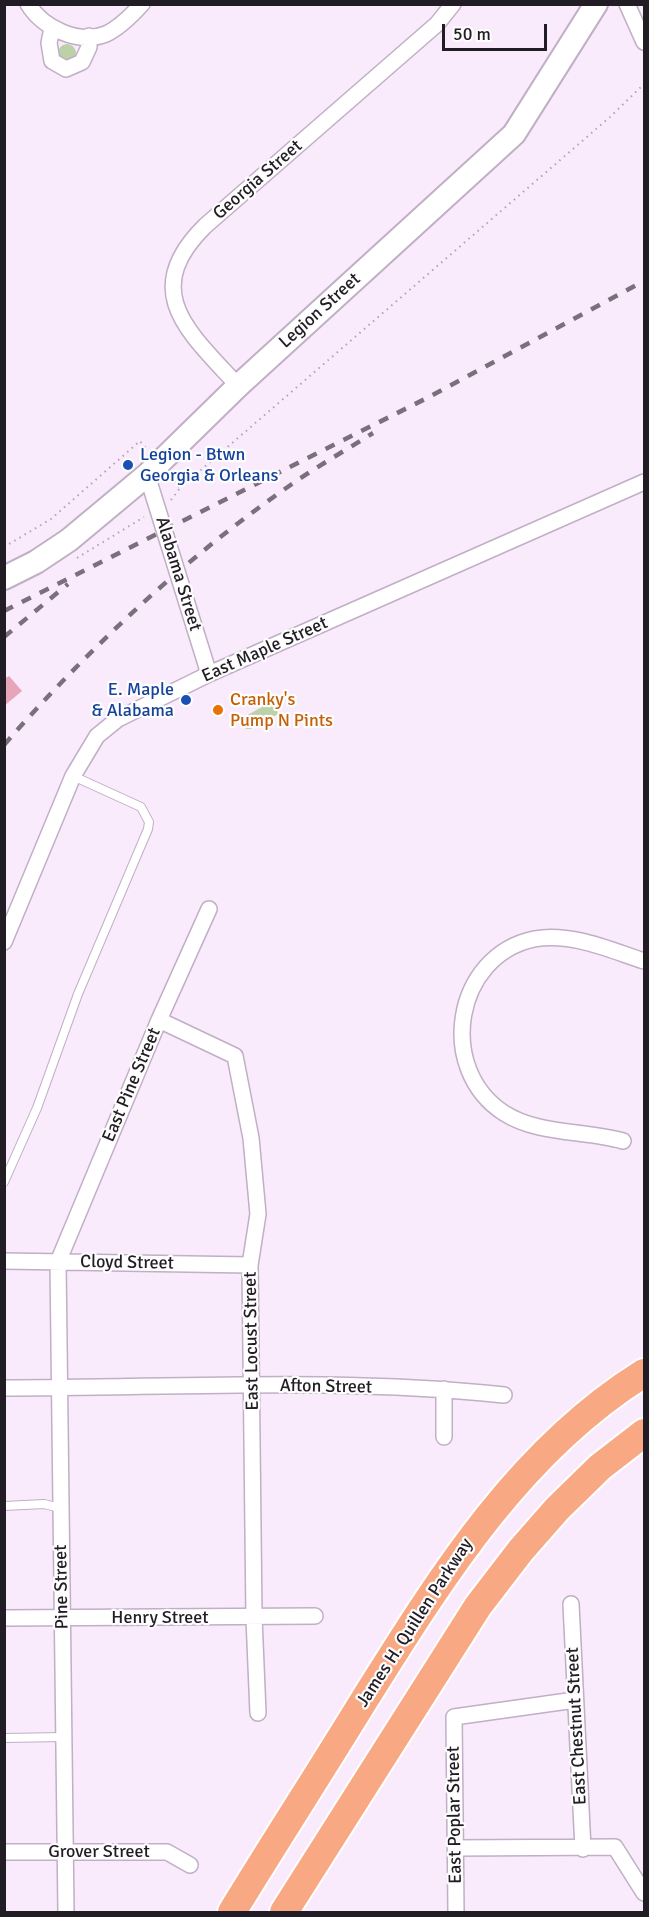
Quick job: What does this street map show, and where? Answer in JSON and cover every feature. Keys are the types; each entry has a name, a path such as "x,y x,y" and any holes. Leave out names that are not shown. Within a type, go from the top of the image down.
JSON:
{"highway":[{"name":"James H. Quillen Parkway","path":"232,1912 436,1586 475,1532 517,1482 559,1440 645,1373"},
{"path":"284,1912 478,1606 521,1550 557,1509 600,1467 645,1433"}],"main road":[{"name":"Legion Street","path":"4,578 36,562 69,540 153,469 238,386 514,134 596,4"}],"street":[{"path":"28,4 41,20 52,28 68,34 89,36 105,34 142,4"},
{"name":"Georgia Street","path":"238,386 189,332 180,317 174,301 173,280 178,259 189,242 205,226 437,24 453,4"},
{"path":"627,4 643,38"},
{"path":"52,28 49,43 51,61 66,69 82,62 89,47 89,36"},
{"name":"Alabama Street","path":"153,469 208,674"},
{"name":"East Maple Street","path":"4,942 73,776 97,736 118,719 208,674 645,482"},
{"name":"East Pine Street","path":"58,1262 208,909"},
{"path":"623,1141 603,1135 554,1129 521,1121 505,1113 490,1101 467,1069 460,1031 466,1004 485,971 496,959 523,943 549,937 565,938 645,961"},
{"name":"East Locust Street","path":"159,1020 236,1056 250,1138 258,1214 250,1265 254,1618 258,1713"},
{"name":"Cloyd Street","path":"4,1261 250,1265"},
{"name":"Pine Street","path":"58,1262 66,1912"},
{"name":"Afton Street","path":"4,1388 253,1386 444,1389 504,1395"},
{"path":"444,1389 444,1437"},
{"name":"East Chestnut Street","path":"571,1604 583,1848"},
{"name":"Henry Street","path":"4,1618 315,1616"},
{"name":"East Poplar Street","path":"456,1912 454,1717 575,1700"},
{"path":"456,1848 615,1847 645,1893"},
{"name":"Grover Street","path":"4,1852 166,1852 190,1865"}],"lane":[{"path":"4,1182 37,1108 82,985 148,829 149,822 141,807 73,776"},
{"path":"4,1506 44,1504 60,1508"},
{"path":"4,1738 63,1737"}],"path":[{"path":"166,506 180,489 610,117 645,84"},
{"path":"4,547 51,519 140,441 153,469 180,489"}],"green space":[{"path":"67,44 73,47 76,53 73,59 67,62 61,59 58,53 61,47"},
{"path":"271,702 276,702 278,714 251,729 246,729 242,718"}],"building":[{"path":"9,676 22,691 4,706 4,679"}],"railway":[{"path":"4,611 431,396 644,281"},
{"path":"4,745 105,639 177,573 214,542 292,484 373,433"},
{"path":"4,637 68,584"}],"place":[{"name":"Legion - Btwn Georgia & Orleans","path":"128,465"},
{"name":"E. Maple & Alabama","path":"186,700"},
{"name":"Cranky's Pump N Pints","path":"218,710"}]}
